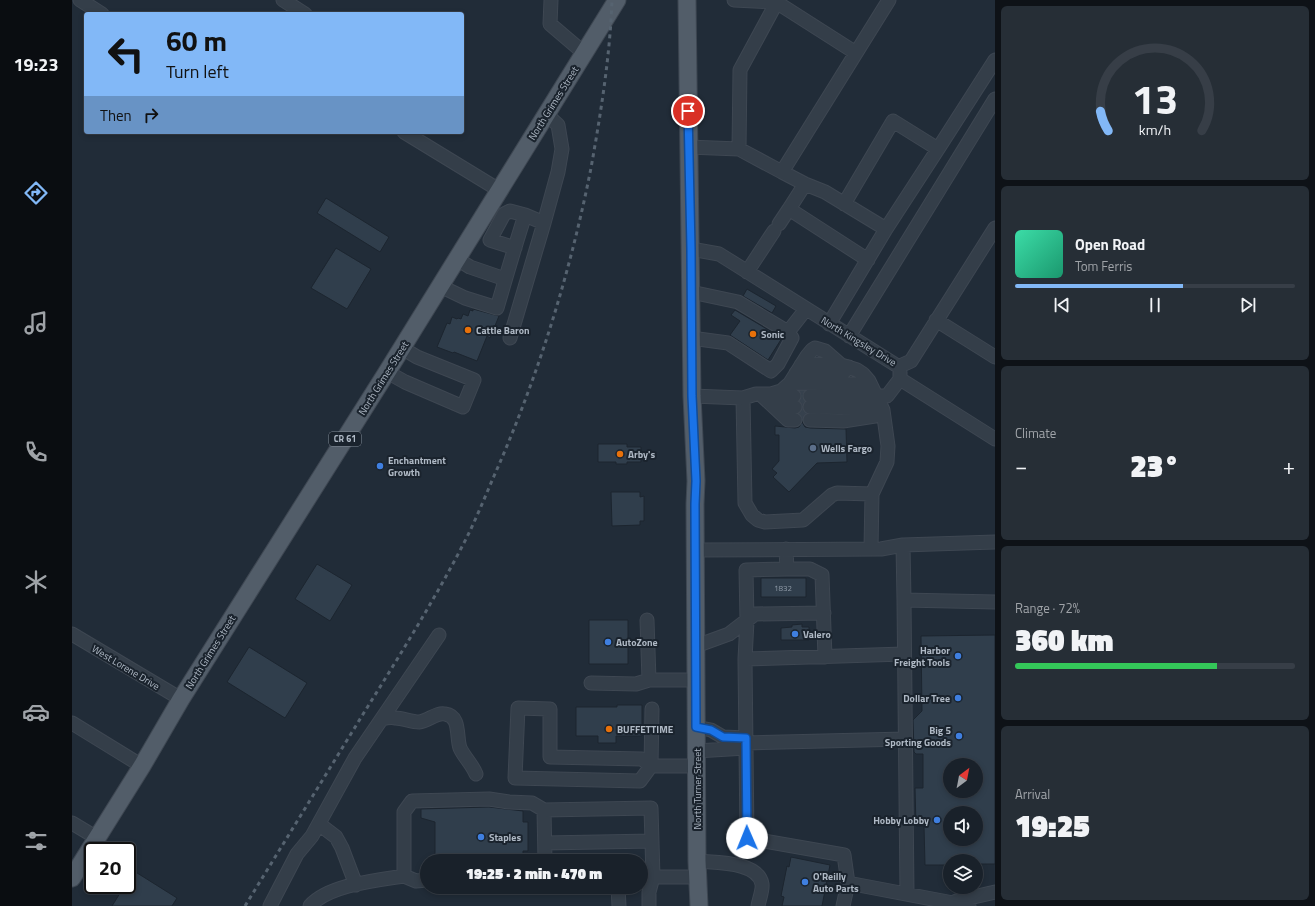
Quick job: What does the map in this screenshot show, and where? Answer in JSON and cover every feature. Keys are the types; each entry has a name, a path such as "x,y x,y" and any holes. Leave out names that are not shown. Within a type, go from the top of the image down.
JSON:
{"main road":[{"name":"North Grimes Street","path":"72,878 142,766 181,699 402,348 617,0"},
{"name":"North Turner Street","path":"687,0 692,396 696,481 697,869 702,905"}],"street":[{"path":"80,0 99,12"},
{"path":"283,0 302,12"},
{"path":"551,0 550,24 584,53"},
{"path":"734,0 777,1 856,53"},
{"path":"739,148 740,70 777,1"},
{"path":"782,172 856,53 884,2"},
{"path":"829,324 886,229 995,60"},
{"path":"848,336 995,99"},
{"path":"510,338 544,223 558,172 562,149 558,125 546,114"},
{"path":"844,204 893,121 938,149"},
{"path":"407,134 499,190"},
{"path":"688,147 739,148 804,184 825,192 886,229"},
{"path":"747,272 804,184"},
{"path":"789,209 868,260"},
{"path":"490,240 504,214 510,210 544,223"},
{"path":"496,308 525,215"},
{"name":"North Kingsley Drive","path":"691,249 718,254 848,336 900,366 911,361 995,228"},
{"path":"474,230 490,240 515,248"},
{"path":"456,259 470,267 505,279"},
{"path":"440,286 465,298 517,314"},
{"path":"691,292 738,302 788,332 792,338 778,364 771,371 728,343 691,338"},
{"path":"788,332 806,309"},
{"path":"936,320 995,357"},
{"path":"387,372 405,382 463,408 474,380 417,357 402,348"},
{"path":"786,394 812,350 815,348 825,351 845,366 857,370 869,381 883,410 888,446 887,462 872,494 871,549"},
{"path":"786,394 842,374 845,366"},
{"path":"875,396 872,408 810,405 858,389 875,396 887,396 900,379 900,366"},
{"path":"900,379 995,439"},
{"path":"692,396 743,398 756,394 786,394 860,384 875,396"},
{"path":"743,398 745,503 752,515 758,520 765,522 803,520 832,495 837,493 872,494"},
{"path":"695,550 881,549 903,545 995,542"},
{"path":"903,545 907,894"},
{"path":"786,549 787,569"},
{"path":"825,657 822,575 810,569 746,570 747,621 744,659 747,838 844,855 848,883 844,906"},
{"path":"904,600 995,602"},
{"path":"696,646 729,634 754,614 824,613"},
{"path":"647,620 649,680"},
{"name":"West Lorene Drive","path":"72,634 181,699"},
{"path":"270,906 297,854 312,836 355,758 439,635"},
{"path":"744,659 904,654"},
{"path":"591,683 636,684 649,680 696,680"},
{"path":"652,709 651,766 640,781 515,778 518,708 550,709 550,758 642,759 651,766 696,758 746,743 905,739"},
{"path":"382,719 395,718 419,722 430,720 438,714 446,714 453,718 458,728 459,746 473,766 476,774"},
{"path":"72,723 142,766"},
{"path":"696,727 711,730 723,737 746,743"},
{"path":"404,876 404,812 412,800 489,799 532,803 544,810 651,808 652,841 648,870"},
{"path":"544,810 545,854"},
{"path":"72,823 97,838"},
{"path":"319,824 336,837 342,848 356,885"},
{"path":"545,843 652,841"},
{"path":"648,877 697,869 739,866 748,868 756,873 762,884 758,906"},
{"path":"310,905 330,892 367,882 404,876 416,881 420,881"},
{"path":"848,883 969,906"},
{"path":"648,892 649,906"},
{"path":"952,902 995,892"},
{"path":"618,894 619,906"}],"building":[{"path":"326,198 389,237 380,252 317,213"},
{"path":"336,248 371,269 347,309 311,288"},
{"path":"747,289 776,306 772,313 743,296"},
{"name":"Cattle Baron","path":"473,309 499,316 490,338 487,336 477,361 437,347 447,323 450,324 452,317 461,319 463,314 468,316 470,310 473,311"},
{"name":"Sonic","path":"735,310 782,338 768,360 730,335 740,321 731,315"},
{"name":"Wells Fargo","path":"802,422 805,427 810,428 846,429 847,462 817,463 789,492 773,477 777,473 772,469 779,461 779,435 775,435 775,426 795,428 799,427"},
{"name":"Arby's","path":"598,444 627,444 627,447 641,447 641,462 616,464 616,462 598,462"},
{"path":"611,492 640,492 640,497 644,496 644,521 640,521 640,525 612,526"},
{"path":"317,564 352,585 330,621 295,599"},
{"path":"761,578 806,578 806,597 761,597"},
{"name":"AutoZone","path":"589,620 628,620 628,664 589,664"},
{"name":"Valero","path":"802,624 802,627 809,627 809,640 781,640 781,628"},
{"path":"995,635 995,864 983,864 983,854 943,854 943,865 925,865 924,826 916,826 915,788 923,788 923,754 916,754 914,752 913,720 922,711 921,636"},
{"path":"249,647 307,683 285,718 227,682"},
{"name":"BUFFETTIME","path":"617,705 642,705 642,736 616,736 616,743 598,743 598,736 576,736 576,707 617,707"},
{"name":"Staples","path":"489,807 523,811 523,822 528,822 528,851 523,851 523,854 435,854 435,822 421,818 421,809"},
{"name":"O'Reilly Auto Parts","path":"791,857 830,865 822,906 782,906 784,897 781,896 787,866 789,867"},
{"path":"136,872 177,898 172,906 112,906 119,894 136,894"}],"tunnel":[{"path":"794,390 810,389"},
{"path":"794,402 810,402"},
{"path":"795,414 810,413"}],"railway":[{"path":"245,906 404,648 442,583 470,531 510,439 525,401 551,325 563,286 583,208 591,168 604,84 612,0"}],"place":[{"name":"Cattle Baron","path":"468,330"},
{"name":"Sonic","path":"753,334"},
{"name":"Wells Fargo","path":"813,448"},
{"name":"Arby's","path":"620,454"},
{"name":"Enchantment Growth","path":"380,466"},
{"name":"Valero","path":"795,634"},
{"name":"AutoZone","path":"608,642"},
{"name":"Harbor Freight Tools","path":"958,656"},
{"name":"Dollar Tree","path":"958,698"},
{"name":"BUFFETTIME","path":"609,729"},
{"name":"Big 5 Sporting Goods","path":"959,736"},
{"name":"Hobby Lobby","path":"937,820"},
{"name":"Staples","path":"481,837"},
{"name":"O'Reilly Auto Parts","path":"805,882"}],"route":[{"path":"688,111 692,396 696,481 696,727 711,730 723,737 746,738 747,838"}]}
